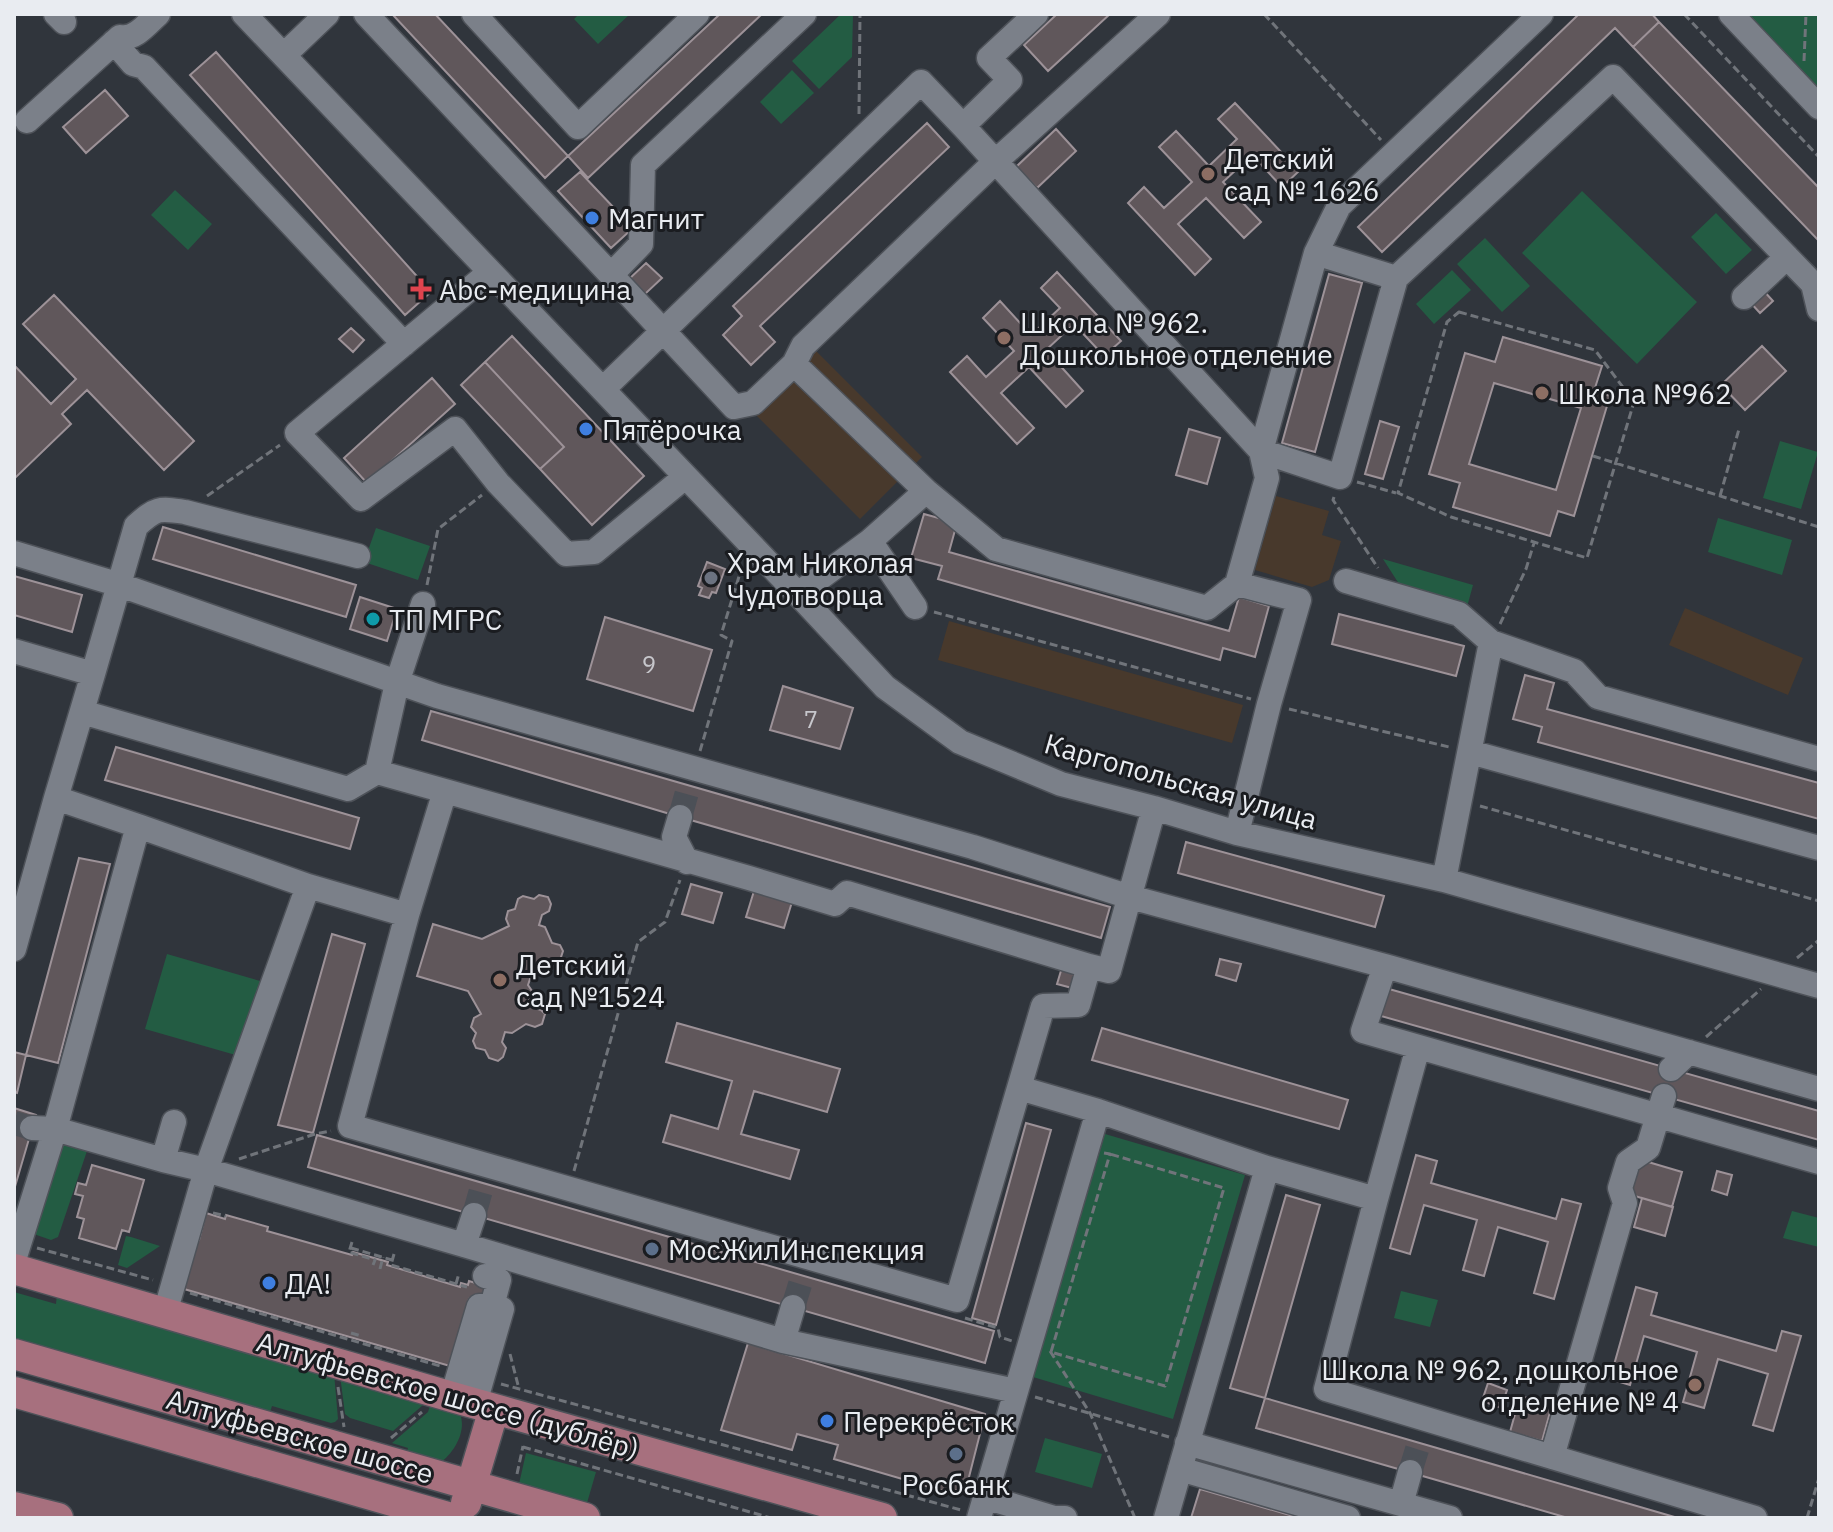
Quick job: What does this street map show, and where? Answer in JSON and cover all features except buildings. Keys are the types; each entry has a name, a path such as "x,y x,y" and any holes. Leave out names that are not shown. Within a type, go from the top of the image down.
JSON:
{"main road":[{"name":"Алтуфьевское шоссе (дублёр)","path":"14,1269 882,1518"},
{"name":"Алтуфьевское шоссе","path":"14,1354 585,1518"},
{"name":"Алтуфьевское шоссе","path":"14,1392 451,1518"},
{"path":"463,1518 471,1485 473,1403"},
{"path":"14,1507 58,1518"}],"street":[{"path":"27,121 120,37 127,39 135,35 158,14"},
{"name":"Каргопольская улица","path":"244,14 885,687 960,742 1061,784 1237,833 1444,880 1819,986"},
{"path":"284,55 327,14"},
{"path":"366,14 734,407 753,403 794,364 803,346 995,162 1158,14"},
{"path":"474,14 578,127 697,14"},
{"path":"611,275 641,244 643,165 804,14"},
{"path":"963,126 1010,80 989,58 1036,14"},
{"path":"794,364 926,491 996,549 1207,608 1237,584 1267,478 1261,451 1316,253 1339,206 1541,14"},
{"path":"1731,14 1819,107"},
{"path":"114,42 133,64 144,67 404,344"},
{"path":"603,389 921,82 1261,451 1340,477 1396,278 1613,77 1813,284 1819,309"},
{"path":"1316,253 1396,278"},
{"path":"1744,297 1787,257"},
{"path":"490,272 297,433 361,499 455,429 498,483 566,554 594,552 685,477"},
{"path":"798,594 870,541 926,491"},
{"path":"14,949 136,526 151,512 163,509 358,556"},
{"path":"870,541 915,607"},
{"path":"14,553 120,585 397,683 692,777 973,847 1130,897 1819,1089"},
{"path":"1346,581 1459,614 1491,642 1574,671 1598,697 1819,759"},
{"path":"1237,584 1299,600 1237,833"},
{"path":"377,772 397,683 423,604"},
{"path":"1444,880 1491,642"},
{"path":"14,651 93,674"},
{"path":"82,712 348,789 377,772 835,904 847,893 1109,971 1154,808"},
{"path":"1470,752 1819,848"},
{"path":"445,791 407,915 350,1126 486,1175 569,1189 805,1266 957,1300 1043,1006 1078,1005 1089,966"},
{"path":"56,798 308,886 407,915"},
{"path":"680,817 674,837 687,862"},
{"path":"14,1260 43,1129 138,826"},
{"path":"165,1313 206,1170 308,886"},
{"path":"1385,966 1363,1031 1661,1106 1819,1162"},
{"path":"1418,1047 1326,1389 1423,1432 1552,1457 1755,1518"},
{"path":"1671,1069 1689,1052"},
{"path":"1019,1088 1267,1168 1376,1199"},
{"path":"1552,1457 1625,1203 1620,1188 1628,1162 1648,1148 1661,1106"},
{"path":"1065,1518 982,1508 1016,1391 1040,1348 1098,1151 1098,1111"},
{"path":"163,1160 174,1122"},
{"path":"43,1129 206,1170 783,1341 1016,1391"},
{"path":"1166,1518 1267,1168"},
{"path":"464,1245 474,1215"},
{"path":"473,1403 502,1309 492,1306 499,1280 475,1281"},
{"path":"783,1341 793,1307"},
{"path":"1187,1443 1450,1518"},
{"path":"1180,1469 1348,1518"},
{"path":"1401,1504 1410,1472"}],"path":[{"path":"858,142 860,14"},
{"path":"1264,14 1394,154"},
{"path":"1684,14 1819,157"},
{"path":"1804,65 1806,14"},
{"path":"1395,595 1333,500 1340,477 1398,493 1451,517 1587,558 1634,402 1595,350 1459,312 1447,322 1398,493"},
{"path":"1720,496 1739,429"},
{"path":"185,512 297,433"},
{"path":"1593,456 1819,527"},
{"path":"423,604 438,529 498,483"},
{"path":"1491,642 1526,569 1534,543"},
{"path":"692,777 732,641 721,635 741,570"},
{"path":"915,607 1269,704 1470,752"},
{"path":"1459,800 1819,901"},
{"path":"569,1189 638,942 665,922 687,862"},
{"path":"1689,1052 1819,940"},
{"path":"206,1170 315,1134 350,1126"},
{"path":"957,1300 966,1319 998,1328 1000,1337 1165,1386 1224,1188 1098,1151 1040,1348"},
{"path":"212,1212 226,1216"},
{"path":"383,1257 380,1268 372,1265 375,1260 349,1252 352,1245 383,1257 393,1257 391,1265 456,1284 475,1281"},
{"path":"456,1284 459,1273"},
{"path":"351,1333 361,1335 359,1342"},
{"path":"1040,1348 1090,1413 1135,1518"},
{"path":"1016,1391 1187,1443"},
{"path":"515,1482 525,1437"},
{"path":"523,1447 771,1518"},
{"path":"1807,1518 1819,1478"}],"shaded area":[{"path":"813,348 922,457 860,519 751,410"},
{"path":"1276,496 1329,511 1322,535 1341,541 1329,580 1312,587 1255,570"},
{"path":"1685,608 1803,658 1788,695 1669,645"},
{"path":"949,621 1243,705 1232,743 938,660"}],"green space":[{"path":"579,14 630,14 598,44 574,19"},
{"path":"841,14 853,14 852,57 819,89 792,61"},
{"path":"1748,14 1819,14 1819,88"},
{"path":"792,70 814,93 781,124 760,102"},
{"path":"175,190 212,224 188,250 151,215"},
{"path":"1582,191 1697,302 1637,364 1522,253"},
{"path":"1716,213 1752,250 1726,274 1691,237"},
{"path":"1485,238 1530,286 1502,312 1457,264"},
{"path":"1452,270 1471,290 1434,324 1416,304"},
{"path":"1780,441 1818,452 1801,509 1763,498"},
{"path":"1718,518 1792,540 1782,575 1708,552"},
{"path":"376,528 430,546 418,580 364,562"},
{"path":"1383,559 1473,585 1467,607 1401,587"},
{"path":"167,954 267,983 246,1058 145,1029"},
{"path":"1105,1134 1245,1175 1173,1419 1033,1377"},
{"path":"62,1143 87,1151 58,1237 51,1240 28,1232"},
{"path":"1792,1211 1819,1218 1819,1247 1783,1238"},
{"path":"126,1236 160,1246 127,1268 118,1265"},
{"path":"1401,1291 1438,1300 1430,1327 1394,1318"},
{"path":"14,1292 56,1304 57,1293 334,1373 338,1419 331,1423 272,1406 268,1418 14,1345"},
{"path":"340,1375 425,1400 393,1431 345,1414"},
{"path":"431,1402 460,1414 462,1427 458,1441 440,1463 405,1458 408,1448 392,1443 428,1412"},
{"path":"1045,1438 1102,1454 1092,1488 1035,1472"},
{"path":"526,1453 596,1472 587,1503 519,1484"}],"tunnel":[{"path":"680,817 689,785"},
{"path":"14,1123 32,1128"},
{"path":"474,1215 483,1183"},
{"path":"793,1307 803,1275"},
{"path":"1410,1472 1419,1443"}],"place":[{"name":"Детский сад № 1626","path":"1208,174"},
{"name":"Магнит","path":"592,218"},
{"name":"Abc-медицина","path":"421,289"},
{"name":"Школа № 962. Дошкольное отделение","path":"1004,338"},
{"name":"Школа №962","path":"1542,393"},
{"name":"Пятёрочка","path":"586,429"},
{"name":"Храм Николая Чудотворца","path":"711,578"},
{"name":"ТП МГРС","path":"373,619"},
{"name":"Детский сад №1524","path":"500,980"},
{"name":"МосЖилИнспекция","path":"652,1249"},
{"name":"ДА!","path":"269,1283"},
{"name":"Школа № 962, дошкольное отделение № 4","path":"1695,1385"},
{"name":"Перекрёсток","path":"827,1421"},
{"name":"Росбанк","path":"956,1454"}]}
